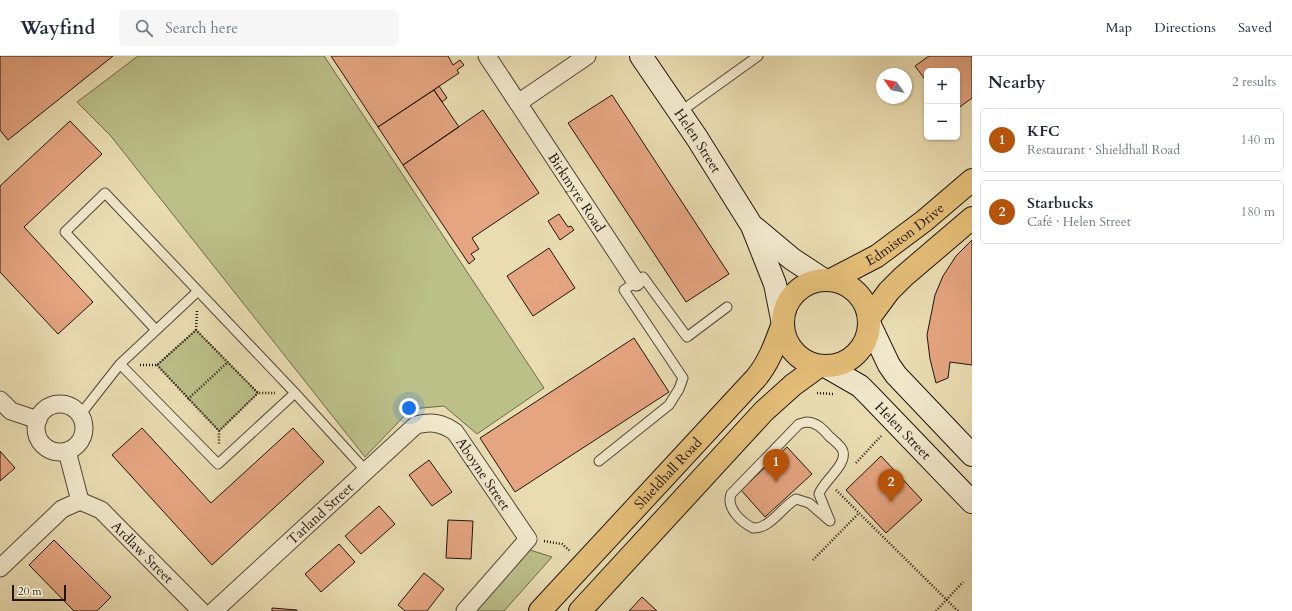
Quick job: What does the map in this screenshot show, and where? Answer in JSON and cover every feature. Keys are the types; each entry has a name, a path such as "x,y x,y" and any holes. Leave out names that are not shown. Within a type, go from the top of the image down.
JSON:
{"main road":[{"name":"Edmiston Drive","path":"828,280 863,264 889,247 924,222 972,180"},
{"path":"869,322 865,304 856,292 844,284 828,280 804,285 794,294 786,305 782,322 788,345 796,356 809,364 823,367 839,365 852,358 862,347 869,322 889,291 903,277 972,218"},
{"name":"Shieldhall Road","path":"540,611 756,378 765,367 772,354 782,322"},
{"name":"Shieldhall Road","path":"585,605 764,411 793,385 823,367"},
{"path":"569,580 585,605"}],"street":[{"name":"Birkmyre Road","path":"487,56 636,282"},
{"path":"518,102 586,56"},
{"name":"Helen Street","path":"641,56 680,112 752,226 775,284 782,322"},
{"name":"Helen Street","path":"752,226 792,259 828,280"},
{"path":"869,322 889,365 896,375 972,454"},
{"name":"Helen Street","path":"823,367 860,386 972,502"},
{"path":"0,400 11,411 38,420"},
{"path":"61,404 69,406 80,415 83,421 83,436 74,448 68,451 52,451 40,442 36,427 38,420 47,408 61,404"},
{"name":"Tarland Street","path":"214,611 367,472 416,425 428,421"},
{"name":"Aboyne Street","path":"428,421 443,424 455,432 528,539"},
{"path":"0,568 62,509 80,501 68,451"},
{"name":"Ardlaw Street","path":"80,501 101,510 201,611"},
{"path":"465,611 528,539"}],"lane":[{"path":"680,112 758,56"},
{"path":"155,329 65,232 105,193 296,393 367,472"},
{"path":"600,461 670,405 683,378 624,290 643,277 687,337 727,307"},
{"path":"80,415 120,364 155,329 198,291"},
{"path":"120,364 218,464 296,393"},
{"path":"812,422 819,426 842,449 844,456 839,468 824,484 819,494 830,520 809,503 796,499 788,504 765,526 753,528 748,526 730,507 728,500 734,489 799,424 812,422"}],"path":[{"path":"120,364 157,365 196,330 258,393"},
{"path":"188,399 228,362"},
{"path":"157,365 219,431"},
{"path":"218,464 219,431 258,393 296,393"},
{"path":"814,394 820,393 840,395"},
{"path":"854,466 884,433"},
{"path":"833,487 958,611"},
{"path":"813,560 859,513"},
{"path":"528,539 562,544 583,564"},
{"path":"936,611 963,582"}],"green space":[{"path":"138,56 324,56 544,388 477,434 444,406 411,409 365,457 110,135 77,102"},
{"path":"196,330 258,393 219,431 157,365"},
{"path":"524,548 552,557 504,611 472,611"}],"building":[{"path":"0,56 113,56 8,140 0,130"},
{"path":"331,56 448,56 453,65 460,60 464,65 457,70 459,73 378,127"},
{"path":"929,56 972,56 972,98 960,107 960,68 924,68 924,78 915,66"},
{"path":"439,86 447,98 442,102 434,90"},
{"path":"434,90 459,127 403,165 378,127"},
{"path":"612,95 729,274 686,302 568,123"},
{"path":"483,110 539,193 472,238 479,249 471,254 475,259 469,264 403,165"},
{"path":"70,121 102,154 24,227 93,302 58,334 0,272 0,186"},
{"path":"559,214 568,227 571,226 574,230 560,240 548,221"},
{"path":"972,240 972,365 950,362 948,378 936,383 930,359 927,335 935,295 943,276 956,256"},
{"path":"549,248 575,288 533,316 507,276"},
{"path":"634,338 669,392 515,492 480,438"},
{"path":"142,428 211,503 293,428 324,462 212,565 112,455"},
{"path":"787,447 812,474 765,517 741,490"},
{"path":"0,451 15,468 0,481"},
{"path":"881,456 922,500 886,533 846,490"},
{"path":"429,460 452,492 432,506 409,475"},
{"path":"379,506 395,524 361,554 345,536"},
{"path":"448,520 473,521 471,559 446,558"},
{"path":"54,540 111,597 97,611 74,611 29,565"},
{"path":"339,544 355,562 321,592 305,574"},
{"path":"424,573 444,589 427,611 405,611 398,605"},
{"path":"642,597 657,611 629,611"},
{"path":"272,608 297,610 297,611 272,611"}],"place":[{"name":"KFC","path":"776,482"},
{"name":"Starbucks","path":"891,502"}]}
